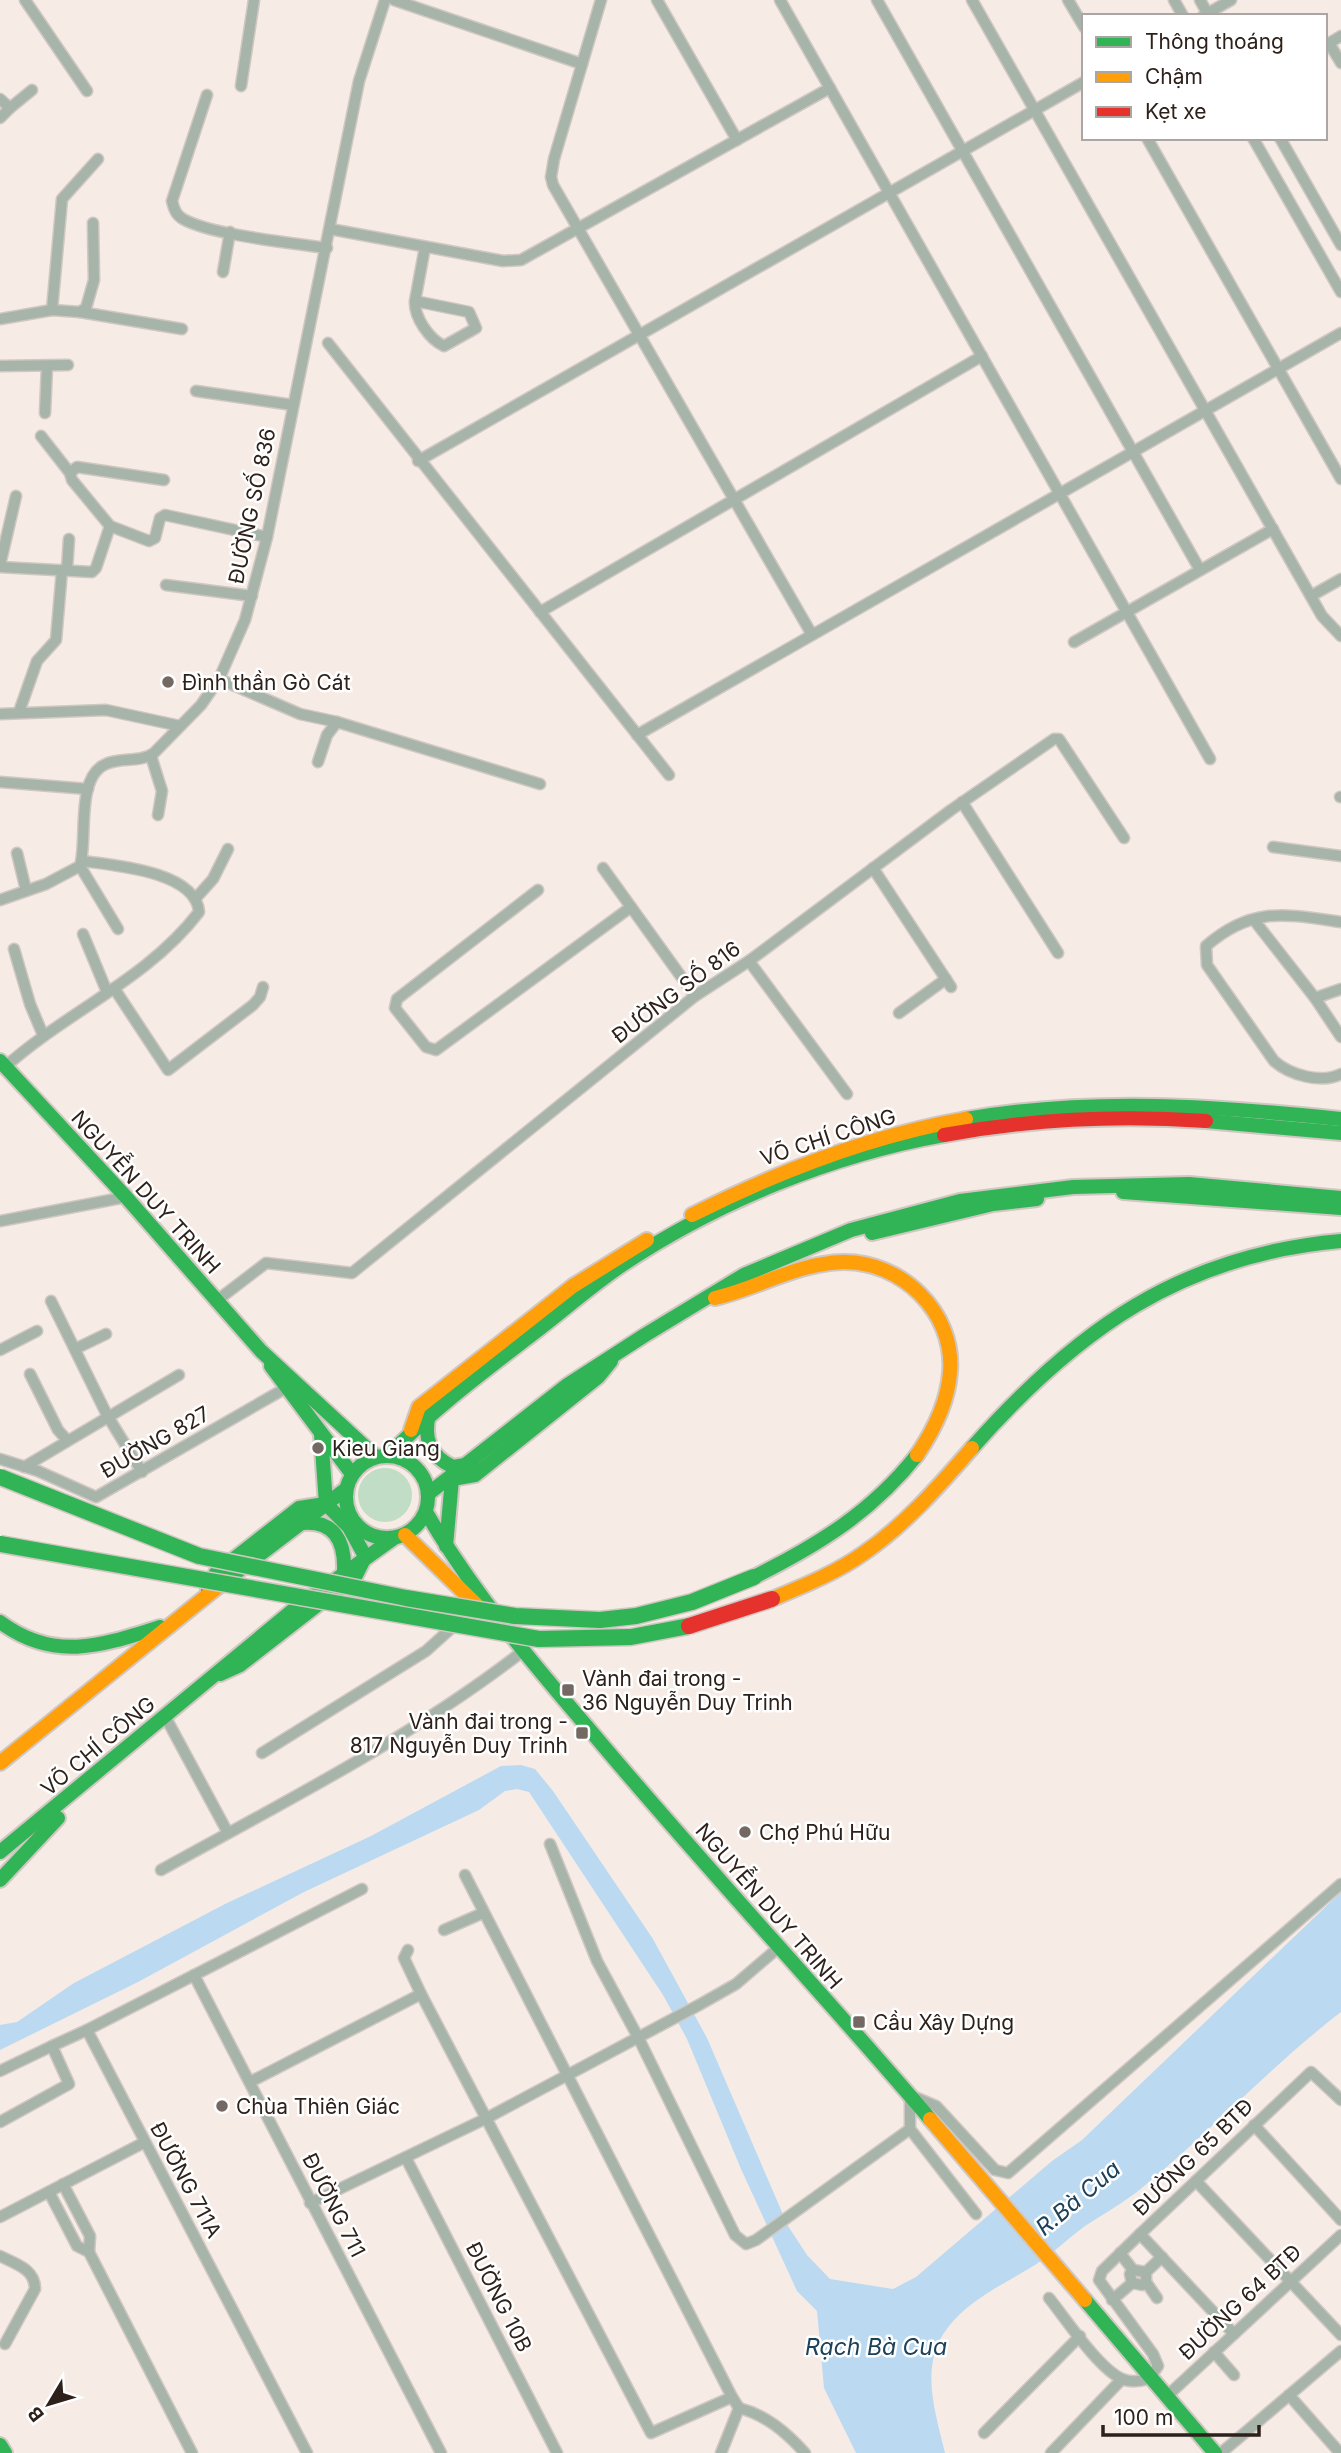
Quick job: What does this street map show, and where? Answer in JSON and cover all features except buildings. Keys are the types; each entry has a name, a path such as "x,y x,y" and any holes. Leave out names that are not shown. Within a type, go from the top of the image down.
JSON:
{"main road":[{"name":"NGUYỄN DUY TRINH","path":"2,1064 126,1197 215,1302 261,1351 382,1456"},
{"name":"VÕ CHÍ CÔNG","path":"411,1430 419,1407 573,1286 655,1241 769,1188 919,1139 1044,1120 1145,1111 1341,1119"},
{"name":"VÕ CHÍ CÔNG","path":"1217,1114 1341,1133"},
{"path":"428,1494 472,1464 586,1373 749,1272 839,1234 916,1209 1006,1191 1106,1184 1192,1184 1341,1198"},
{"path":"705,1299 848,1240 993,1204 1090,1192 1165,1193 1341,1208"},
{"name":"VÕ CHÍ CÔNG","path":"382,1456 429,1414 655,1241"},
{"path":"0,1544 539,1639 595,1642 646,1638 710,1623 772,1599 821,1578 874,1547 919,1508 1037,1380 1138,1301 1207,1269 1278,1248 1341,1241"},
{"path":"0,1477 121,1528 199,1556 406,1598 515,1616 600,1620 636,1616 692,1602 754,1577 854,1520 880,1498 925,1444 940,1417 951,1375 940,1320 926,1297 905,1279 881,1267 848,1262 820,1263 734,1294 705,1299"},
{"name":"NGUYỄN DUY TRINH","path":"261,1351 321,1434 349,1482"},
{"path":"411,1430 415,1445 425,1461 438,1473 452,1479 475,1475 598,1377 618,1354"},
{"path":"429,1414 425,1434 429,1448 436,1457 453,1467 472,1464"},
{"path":"321,1434 326,1504 349,1527 365,1556"},
{"path":"0,1763 170,1623 326,1504 349,1482 362,1463 382,1456 407,1461 415,1467 422,1475 428,1494 426,1512 421,1521 400,1536 372,1536 362,1530 348,1512 349,1482"},
{"path":"446,1546 447,1509 452,1479"},
{"path":"203,1600 216,1573 299,1507 326,1504"},
{"name":"NGUYỄN DUY TRINH","path":"426,1512 446,1546 523,1651 663,1818 910,2095 1149,2379"},
{"path":"302,1522 314,1520 326,1523 337,1532 344,1545 344,1570"},
{"name":"NGUYỄN DUY TRINH","path":"400,1536 523,1651"},
{"name":"VÕ CHÍ CÔNG","path":"3,1851 96,1778 212,1677 344,1570 400,1536"},
{"name":"VÕ CHÍ CÔNG","path":"212,1677 240,1665 356,1575 365,1556"},
{"path":"0,1622 27,1640 51,1648 76,1650 170,1623"},
{"path":"0,1752 136,1642 170,1623"},
{"path":"0,1880 96,1778"},
{"path":"1149,2379 1215,2453"},
{"path":"0,2445 5,2453"}],"street":[{"path":"25,0 87,91"},
{"path":"241,86 254,0"},
{"name":"ĐƯỜNG SỐ 836","path":"151,756 201,705 219,678 238,640 252,596 267,537 359,81 385,0"},
{"path":"394,0 582,64"},
{"path":"601,0 551,177 577,230 811,633"},
{"path":"657,0 737,140"},
{"path":"780,0 1210,760"},
{"path":"877,0 1200,570"},
{"path":"972,0 1322,616 1341,636"},
{"path":"1068,0 1082,24"},
{"path":"1209,14 1231,0"},
{"path":"1341,36 1327,44 1341,63"},
{"path":"418,461 1082,83"},
{"path":"330,229 503,261 521,261 830,88"},
{"path":"0,118 32,90"},
{"path":"207,95 172,201 181,219 230,232 327,248"},
{"path":"0,99 10,108"},
{"path":"1148,140 1341,478"},
{"path":"1254,140 1341,292"},
{"path":"1281,140 1341,245"},
{"path":"52,310 62,199 98,159"},
{"path":"80,312 89,302 94,280 96,254 93,223"},
{"path":"223,272 230,232"},
{"path":"415,301 469,312 476,328 449,344 439,345 416,314 415,301 425,247"},
{"path":"0,319 52,310 182,329"},
{"path":"637,735 811,633 1341,333"},
{"path":"328,343 418,461 669,775"},
{"path":"540,612 982,356"},
{"path":"0,366 68,365"},
{"path":"45,412 47,366"},
{"path":"196,391 293,405"},
{"path":"41,436 70,473 72,480 110,526 153,541 160,518 165,515 267,537"},
{"path":"70,473 77,467 164,480"},
{"path":"16,496 0,566 94,570 110,526"},
{"path":"1074,642 1273,529"},
{"path":"19,712 37,661 56,640 69,539"},
{"path":"1311,596 1341,579"},
{"path":"166,585 252,596"},
{"path":"219,678 300,714 337,722 540,784"},
{"path":"0,714 42,714 83,708 106,710 180,726"},
{"path":"318,762 327,735 337,722"},
{"name":"ĐƯỜNG SỐ 816","path":"215,1302 266,1263 352,1273 695,996 749,961 962,802 1057,738 1124,838"},
{"path":"117,929 81,864 88,789 100,768 107,764 151,756 162,790 158,815"},
{"path":"0,782 88,789"},
{"path":"962,802 1058,953"},
{"path":"1273,847 1341,856"},
{"path":"195,899 213,878 228,849"},
{"path":"17,853 26,890"},
{"path":"0,900 81,864 147,870 174,882 195,899 199,912 165,949 111,990 2,1064"},
{"path":"603,868 695,996"},
{"path":"873,868 949,983 899,1013"},
{"path":"538,890 397,999 395,1008 426,1047 436,1050 631,906"},
{"path":"1341,922 1279,913 1254,920 1241,920 1206,946 1206,965 1274,1061 1285,1071 1316,1076 1341,1074"},
{"path":"1254,920 1315,998 1341,1037"},
{"path":"82,934 111,990 168,1070 253,1005 260,997 263,987"},
{"path":"14,949 33,1012 43,1035"},
{"path":"749,961 847,1094"},
{"path":"1315,998 1341,989"},
{"path":"0,1221 126,1197"},
{"path":"51,1301 107,1415 142,1472"},
{"path":"0,1350 37,1331"},
{"path":"75,1349 106,1334"},
{"path":"30,1374 58,1430 67,1440"},
{"path":"24,1467 107,1415 179,1375"},
{"name":"ĐƯỜNG 827","path":"0,1459 96,1497 286,1388"},
{"path":"261,1753 426,1651 448,1630 479,1608"},
{"path":"161,1870 393,1741 486,1680 523,1651"},
{"path":"166,1718 228,1833"},
{"path":"550,1844 597,1961 638,2037 735,2235 746,2244 800,2210 909,2129"},
{"path":"465,1875 738,2408 752,2412 784,2431 805,2453"},
{"path":"976,2214 909,2129 910,2095 936,2106 995,2170 1008,2173 1341,1884"},
{"path":"0,2071 87,2030 362,1889"},
{"path":"444,1930 483,1913"},
{"path":"310,2203 569,2077 736,1984 778,1948"},
{"path":"408,1950 404,1958 421,1994 651,2433 732,2397"},
{"name":"ĐƯỜNG 711","path":"194,1975 441,2453"},
{"path":"250,2082 421,1994"},
{"name":"ĐƯỜNG 711A","path":"87,2030 307,2453"},
{"path":"0,2122 69,2084 52,2046"},
{"name":"ĐƯỜNG 65 BTĐ","path":"1234,2334 1140,2234 1311,2071 1341,2100"},
{"path":"1254,2125 1341,2220"},
{"path":"0,2217 145,2142"},
{"name":"ĐƯỜNG 10B","path":"406,2158 557,2453"},
{"path":"1196,2181 1341,2335"},
{"path":"63,2183 90,2236 89,2252 192,2453"},
{"path":"49,2192 78,2246 89,2252"},
{"path":"1049,2298 1106,2367 1122,2379 1137,2382 1149,2379 1158,2366 1153,2354 1099,2280 1102,2271 1140,2234"},
{"name":"ĐƯỜNG 64 BTĐ","path":"1166,2397 1341,2235"},
{"path":"1120,2253 1133,2270"},
{"path":"0,2256 30,2273 35,2282 35,2289 5,2344"},
{"path":"1132,2283 1142,2285 1162,2257"},
{"path":"1133,2270 1142,2269 1157,2298"},
{"path":"1132,2283 1130,2274 1133,2270"},
{"path":"1112,2300 1132,2283"},
{"path":"984,2433 1080,2336"},
{"path":"1221,2453 1341,2351"},
{"path":"1214,2352 1234,2375"},
{"path":"1051,2453 1122,2379"},
{"path":"1289,2395 1340,2453"},
{"path":"721,2453 738,2408"}],"green space":[{"path":"385,1468 404,1476 412,1495 404,1514 385,1522 366,1514 358,1495 366,1476"}],"water":[{"name":"Rạch Bà Cua","path":"521,1765 535,1769 553,1791 653,1939 707,2038 788,2226 807,2255 830,2279 893,2289 916,2277 1052,2161 1082,2140 1341,1892 1341,2012 1136,2192 1085,2226 1042,2260 968,2307 956,2318 938,2344 932,2371 935,2412 945,2453 856,2453 824,2388 817,2311 797,2291 741,2169 687,2039 663,1995 529,1792 517,1789 505,1791 479,1810 304,1892 138,1982 0,2050 0,2025 17,2022 74,1983 227,1903 371,1836 501,1766"}],"traffic: fast":[{"path":"0,1061 126,1197 261,1351 376,1457"},
{"path":"966,1119 1013,1112 1106,1106 1200,1107 1341,1119"},
{"path":"1206,1121 1341,1133"},
{"path":"388,1456 440,1407 477,1377 599,1281 658,1242 736,1201 818,1168 859,1155 944,1135"},
{"path":"428,1494 566,1386 645,1335 744,1275 851,1230 960,1201 1073,1187 1189,1184 1341,1198"},
{"path":"1123,1192 1341,1208"},
{"path":"872,1233 993,1204 1037,1199"},
{"path":"972,1448 1051,1368 1092,1334 1136,1306 1181,1282 1230,1263 1283,1249 1341,1241"},
{"path":"452,1479 475,1475 598,1377 611,1361"},
{"path":"271,1366 352,1474"},
{"path":"429,1414 428,1439 439,1458 453,1467 472,1464"},
{"path":"321,1434 326,1504 349,1527 365,1556"},
{"path":"754,1577 843,1525 882,1494 917,1455"},
{"path":"379,1456 395,1456 410,1463 421,1474 428,1489 428,1497 425,1513 416,1526 395,1538 379,1538 364,1531 353,1520 346,1505 346,1489 353,1474 364,1463 379,1456"},
{"path":"0,1477 199,1556 406,1598 515,1616 600,1620 636,1616 692,1602 754,1577"},
{"path":"446,1546 452,1479"},
{"path":"225,1581 346,1489"},
{"path":"208,1590 216,1573 299,1508 325,1504"},
{"path":"426,1512 484,1600 549,1682 930,2119"},
{"path":"302,1523 322,1525 335,1534 340,1542 344,1570"},
{"path":"0,1852 292,1611 394,1538"},
{"path":"0,1544 539,1639 631,1637 689,1626"},
{"path":"220,1674 240,1665 356,1575 365,1557"},
{"path":"0,1622 39,1642 78,1647 118,1640 160,1627"},
{"path":"0,1880 58,1818"},
{"path":"1085,2300 1215,2453"},
{"path":"0,2445 5,2453"}],"traffic: slow":[{"path":"692,1215 825,1157 894,1135 966,1119"},
{"path":"411,1430 419,1407 573,1286 647,1240"},
{"path":"715,1298 826,1263 864,1264 885,1270 904,1281 920,1294 934,1311 944,1329 949,1350 949,1383 943,1405 917,1455"},
{"path":"772,1599 831,1573 879,1542 921,1504 972,1448"},
{"path":"405,1535 485,1613"},
{"path":"0,1763 225,1581"},
{"path":"930,2119 1085,2300"}],"traffic: jam":[{"path":"944,1135 1009,1125 1075,1120 1140,1118 1206,1121"},
{"path":"689,1626 772,1599"}],"place":[{"name":"Đình thần Gò Cát","path":"168,682"},
{"name":"Kieu Giang","path":"318,1448"},
{"name":"Vành đai trong - 36 Nguyễn Duy Trinh","path":"568,1690"},
{"name":"Vành đai trong - 817 Nguyễn Duy Trinh","path":"582,1733"},
{"name":"Chợ Phú Hữu","path":"745,1832"},
{"name":"Cầu Xây Dựng","path":"859,2022"},
{"name":"Chùa Thiên Giác","path":"222,2106"}],"water label":[{"name":"R.Bà Cua","path":"1078,2198"}]}
